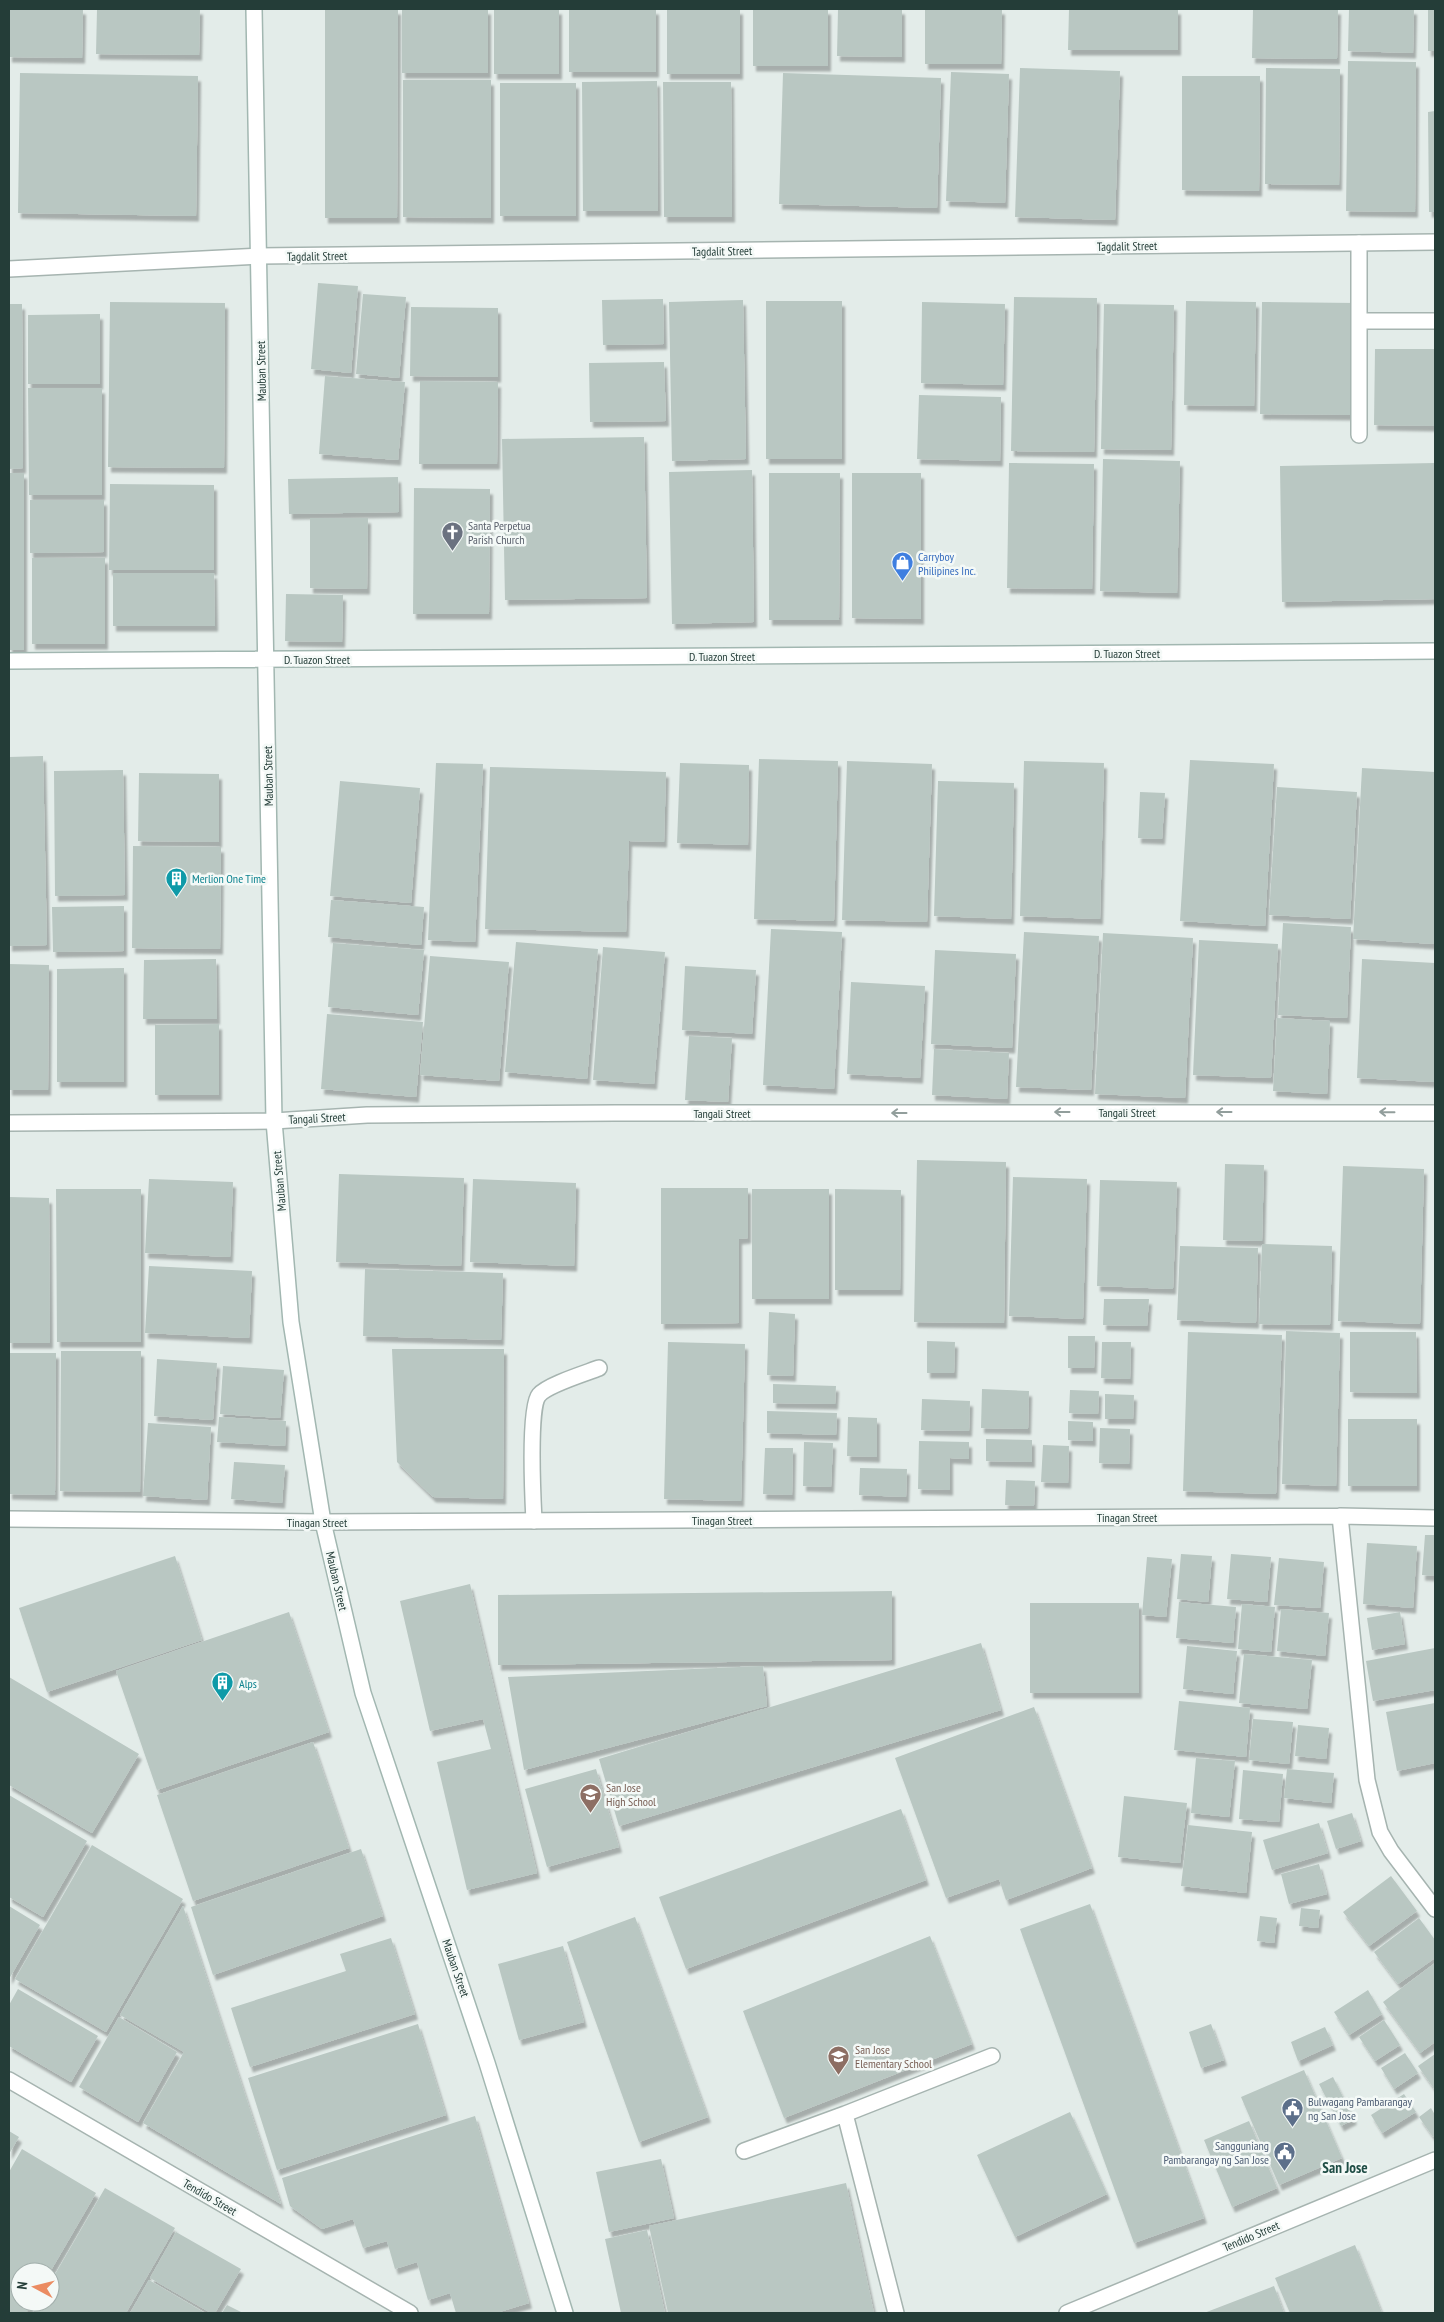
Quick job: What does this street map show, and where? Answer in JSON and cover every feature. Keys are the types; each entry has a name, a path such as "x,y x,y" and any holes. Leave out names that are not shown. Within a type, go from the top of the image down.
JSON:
{"street":[{"name":"Mauban Street","path":"254,9 274,1120 291,1322 323,1522 363,1693 488,2063 565,2313"},
{"name":"Tagdalit Street","path":"9,269 259,256 1435,242"},
{"path":"1359,243 1359,435"},
{"path":"1359,322 1435,321"},
{"name":"D. Tuazon Street","path":"9,661 1435,651"},
{"name":"Tangali Street","path":"9,1122 274,1120 367,1116 625,1113 1435,1113"},
{"path":"534,1521 532,1474 535,1405 539,1395 555,1385 599,1368"},
{"path":"1340,1516 1358,1705 1367,1780 1373,1806 1380,1832 1391,1851 1435,1909"},
{"name":"Tinagan Street","path":"9,1519 323,1522 1340,1516 1435,1518"},
{"path":"744,2151 845,2114 992,2056"},
{"name":"Tendido Street","path":"9,2080 410,2313"},
{"path":"845,2114 896,2313"},
{"name":"Tendido Street","path":"1066,2313 1435,2160"}],"building":[{"path":"9,9 83,9 82,58 9,57"},
{"path":"97,9 200,9 199,55 96,54"},
{"path":"325,9 398,9 397,218 325,218"},
{"path":"402,9 488,9 488,73 402,73"},
{"path":"494,9 559,9 559,74 494,74"},
{"path":"569,9 656,9 656,72 569,72"},
{"path":"667,9 740,9 740,74 667,74"},
{"path":"753,9 828,9 828,66 753,66"},
{"path":"838,9 902,9 902,57 837,56"},
{"path":"925,9 1002,9 1001,64 925,64"},
{"path":"1069,9 1178,9 1178,50 1068,50"},
{"path":"1253,9 1338,9 1337,59 1252,58"},
{"path":"1349,9 1414,9 1413,53 1348,51"},
{"path":"1428,9 1435,9 1435,51 1428,51"},
{"path":"1348,61 1416,62 1415,212 1346,211"},
{"path":"1020,68 1120,71 1115,220 1015,217"},
{"path":"1266,68 1340,69 1339,185 1265,184"},
{"path":"951,72 1009,74 1005,203 946,201"},
{"path":"20,73 198,76 196,216 18,213"},
{"path":"783,73 941,78 937,208 779,204"},
{"path":"1182,76 1260,76 1259,191 1182,190"},
{"path":"403,80 491,80 491,218 403,217"},
{"path":"657,81 658,211 583,211 582,82"},
{"path":"663,82 731,82 732,217 664,217"},
{"path":"500,83 576,83 576,216 500,216"},
{"path":"1435,111 1435,212 1429,212 1428,112"},
{"path":"318,283 358,286 351,373 311,369"},
{"path":"363,294 406,297 399,378 356,374"},
{"path":"1014,297 1097,298 1094,452 1011,451"},
{"path":"663,299 664,344 603,345 602,300"},
{"path":"743,300 746,459 672,461 669,302"},
{"path":"766,301 842,301 842,459 766,459"},
{"path":"1186,301 1256,302 1254,406 1184,405"},
{"path":"110,302 225,303 224,468 108,467"},
{"path":"922,302 1005,304 1003,385 921,383"},
{"path":"1262,302 1357,303 1354,415 1260,414"},
{"path":"9,304 22,304 23,468 9,469"},
{"path":"1104,304 1174,305 1171,450 1101,449"},
{"path":"411,307 498,308 498,377 410,376"},
{"path":"100,314 100,384 28,384 28,315"},
{"path":"1375,349 1435,349 1435,426 1374,425"},
{"path":"664,362 666,421 590,422 589,363"},
{"path":"325,376 405,382 398,460 319,454"},
{"path":"420,381 498,382 497,464 419,464"},
{"path":"28,388 102,388 102,495 29,495"},
{"path":"919,395 1001,397 1000,461 917,459"},
{"path":"644,437 647,598 505,600 502,439"},
{"path":"1103,459 1180,461 1177,593 1100,591"},
{"path":"1009,463 1094,464 1092,589 1007,588"},
{"path":"1435,463 1435,599 1282,602 1280,466"},
{"path":"752,470 754,622 672,624 669,472"},
{"path":"9,473 24,473 24,650 9,650"},
{"path":"769,473 840,473 839,620 769,620"},
{"path":"852,473 921,473 921,619 852,618"},
{"path":"398,477 399,512 289,514 288,479"},
{"path":"110,484 214,485 214,570 109,570"},
{"name":"Santa Perpetua Parish Church","path":"414,488 490,489 489,614 413,614"},
{"path":"30,500 104,500 104,552 30,553"},
{"path":"310,518 368,518 367,589 310,588"},
{"path":"32,558 105,558 105,644 32,644"},
{"path":"113,573 214,573 215,626 113,626"},
{"path":"286,594 343,595 342,642 285,641"},
{"path":"43,756 47,945 9,946 9,757"},
{"path":"759,759 838,761 834,921 754,919"},
{"path":"1190,760 1274,764 1265,926 1180,921"},
{"path":"847,761 932,764 927,922 842,920"},
{"path":"1024,761 1104,763 1100,919 1020,916"},
{"path":"436,763 483,764 475,942 428,940"},
{"path":"680,763 749,765 748,845 677,843"},
{"path":"490,767 666,772 664,842 629,841 626,932 485,929"},
{"path":"1362,768 1435,772 1435,944 1353,939"},
{"path":"123,770 125,895 55,896 54,771"},
{"path":"139,773 219,774 219,842 138,841"},
{"path":"340,781 420,788 411,903 330,896"},
{"path":"938,781 1014,783 1011,919 934,916"},
{"path":"1277,787 1357,792 1350,919 1269,915"},
{"path":"1140,792 1165,793 1162,839 1138,838"},
{"name":"Merlion One Time","path":"133,846 221,847 220,949 132,948"},
{"path":"331,900 424,907 421,945 328,937"},
{"path":"124,906 124,951 53,952 52,907"},
{"path":"1283,923 1351,927 1347,1018 1278,1015"},
{"path":"771,929 842,932 834,1089 763,1085"},
{"path":"1024,932 1099,936 1091,1090 1016,1087"},
{"path":"1103,933 1193,938 1185,1098 1095,1094"},
{"path":"1199,940 1278,944 1271,1078 1193,1075"},
{"path":"516,942 598,949 587,1079 505,1072"},
{"path":"333,943 424,950 418,1015 328,1007"},
{"path":"603,947 665,952 654,1084 593,1080"},
{"path":"935,950 1016,954 1012,1048 931,1044"},
{"path":"430,956 509,962 499,1081 420,1075"},
{"path":"216,959 217,1019 143,1019 144,960"},
{"path":"1362,959 1435,963 1435,1082 1357,1078"},
{"path":"9,964 49,965 48,1090 9,1090"},
{"path":"685,966 756,970 752,1034 682,1030"},
{"path":"124,968 124,1082 57,1082 57,969"},
{"path":"851,982 925,986 920,1078 847,1074"},
{"path":"327,1014 423,1022 416,1097 321,1089"},
{"path":"1277,1018 1330,1021 1327,1094 1273,1091"},
{"path":"219,1024 219,1095 155,1095 155,1025"},
{"path":"689,1036 732,1038 728,1102 685,1100"},
{"path":"934,1049 1009,1053 1007,1099 932,1095"},
{"path":"917,1160 1006,1162 1004,1323 914,1322"},
{"path":"1225,1164 1264,1165 1262,1241 1223,1240"},
{"path":"1343,1166 1424,1169 1420,1324 1338,1321"},
{"path":"339,1174 464,1178 461,1266 336,1262"},
{"path":"1013,1177 1087,1179 1083,1319 1009,1316"},
{"path":"149,1179 233,1182 230,1257 145,1253"},
{"path":"473,1179 576,1183 574,1266 470,1262"},
{"path":"1100,1180 1177,1182 1173,1289 1097,1286"},
{"path":"661,1188 748,1188 748,1238 739,1239 739,1323 661,1324"},
{"path":"56,1189 141,1189 141,1342 57,1342"},
{"path":"752,1189 829,1189 829,1299 752,1299"},
{"path":"835,1189 901,1190 900,1290 835,1290"},
{"path":"9,1197 49,1198 50,1343 9,1343"},
{"path":"1262,1244 1332,1246 1330,1325 1259,1324"},
{"path":"1180,1246 1258,1248 1256,1323 1177,1320"},
{"path":"149,1266 252,1271 249,1338 145,1333"},
{"path":"365,1269 503,1273 501,1340 363,1336"},
{"path":"1104,1299 1149,1299 1147,1326 1103,1325"},
{"path":"769,1312 795,1314 793,1376 767,1375"},
{"path":"1286,1331 1340,1333 1336,1486 1282,1484"},
{"path":"1188,1332 1282,1335 1276,1494 1183,1491"},
{"path":"1350,1332 1416,1332 1417,1393 1350,1392"},
{"path":"1068,1336 1095,1336 1094,1368 1068,1368"},
{"path":"927,1341 955,1342 954,1373 927,1373"},
{"path":"668,1342 745,1344 741,1501 664,1499"},
{"path":"1102,1342 1131,1342 1130,1379 1101,1378"},
{"path":"392,1349 504,1349 503,1499 433,1497 397,1462"},
{"path":"61,1351 141,1351 140,1492 60,1491"},
{"path":"9,1353 56,1353 55,1495 9,1494"},
{"path":"157,1359 217,1363 213,1420 154,1416"},
{"path":"223,1366 284,1370 280,1418 220,1414"},
{"path":"773,1384 836,1386 835,1404 773,1403"},
{"path":"982,1389 1029,1391 1028,1429 981,1428"},
{"path":"1070,1390 1099,1391 1098,1414 1069,1413"},
{"path":"1105,1394 1134,1395 1133,1419 1105,1419"},
{"path":"922,1399 970,1401 969,1431 921,1430"},
{"path":"767,1411 837,1413 836,1435 767,1433"},
{"path":"219,1417 286,1421 285,1446 217,1442"},
{"path":"848,1417 877,1418 877,1457 847,1456"},
{"path":"1348,1419 1417,1419 1417,1486 1348,1486"},
{"path":"1068,1421 1093,1422 1093,1441 1068,1440"},
{"path":"148,1423 211,1427 207,1500 143,1496"},
{"path":"1100,1428 1130,1429 1129,1464 1099,1463"},
{"path":"986,1439 1032,1440 1032,1462 986,1461"},
{"path":"919,1441 969,1442 969,1459 950,1458 950,1490 918,1489"},
{"path":"804,1442 833,1443 831,1487 803,1486"},
{"path":"1043,1445 1069,1446 1068,1483 1041,1482"},
{"path":"765,1448 793,1448 792,1495 763,1494"},
{"path":"234,1462 285,1465 282,1503 231,1499"},
{"path":"860,1468 907,1469 906,1497 859,1495"},
{"path":"1006,1480 1035,1481 1034,1506 1005,1505"},
{"path":"1425,1535 1435,1535 1435,1576 1422,1575"},
{"path":"1367,1543 1417,1546 1413,1608 1363,1604"},
{"path":"1181,1554 1212,1556 1208,1602 1177,1599"},
{"path":"1231,1554 1271,1557 1267,1602 1227,1599"},
{"path":"175,1556 202,1640 47,1692 19,1608"},
{"path":"1147,1557 1172,1559 1166,1617 1142,1615"},
{"path":"1279,1558 1324,1562 1320,1608 1274,1605"},
{"path":"470,1584 537,1873 467,1890 437,1762 491,1749 483,1719 430,1731 400,1601"},
{"path":"892,1591 892,1660 498,1665 498,1595"},
{"path":"1179,1602 1236,1607 1233,1643 1176,1638"},
{"path":"1030,1603 1139,1603 1139,1693 1030,1693"},
{"path":"1242,1604 1275,1607 1271,1652 1238,1649"},
{"path":"1281,1609 1329,1613 1325,1656 1277,1651"},
{"name":"Alps","path":"289,1612 329,1732 157,1790 116,1671"},
{"path":"1400,1612 1405,1644 1372,1650 1367,1618"},
{"path":"981,1643 1001,1710 619,1826 599,1759"},
{"path":"1187,1646 1237,1651 1233,1694 1183,1689"},
{"path":"1435,1648 1435,1690 1373,1701 1366,1661"},
{"path":"1244,1654 1312,1660 1307,1709 1239,1703"},
{"path":"763,1666 767,1706 524,1770 508,1677"},
{"path":"9,1677 139,1754 92,1833 9,1785"},
{"path":"1179,1701 1250,1708 1246,1757 1174,1750"},
{"path":"1435,1703 1435,1763 1397,1771 1386,1712"},
{"path":"1034,1707 1092,1868 1006,1900 999,1879 946,1898 895,1758"},
{"path":"1253,1719 1293,1722 1289,1764 1249,1760"},
{"path":"1298,1725 1329,1728 1326,1759 1295,1756"},
{"path":"313,1742 349,1848 193,1901 157,1795"},
{"path":"1196,1758 1235,1761 1229,1817 1191,1813"},
{"path":"596,1769 619,1847 547,1867 525,1789"},
{"path":"1287,1769 1334,1773 1331,1803 1284,1798"},
{"path":"1243,1770 1283,1774 1279,1822 1239,1819"},
{"path":"9,1795 87,1841 43,1917 9,1897"},
{"path":"1124,1796 1187,1803 1180,1863 1118,1857"},
{"path":"901,1809 926,1880 686,1969 659,1897"},
{"path":"1352,1813 1361,1841 1336,1849 1327,1821"},
{"path":"1319,1823 1328,1853 1272,1870 1263,1840"},
{"path":"1188,1825 1252,1832 1246,1893 1181,1886"},
{"path":"92,1845 183,1899 106,2032 15,1979"},
{"path":"361,1849 383,1916 213,1975 191,1907"},
{"path":"1319,1864 1327,1894 1289,1904 1281,1874"},
{"path":"1391,1876 1417,1911 1369,1946 1343,1912"},
{"path":"1090,1904 1204,2218 1134,2243 1020,1929"},
{"path":"9,1906 40,1925 9,1979"},
{"path":"183,1906 281,2204 143,2123 184,2052 120,2015"},
{"path":"1301,1908 1320,1910 1318,1928 1299,1926"},
{"path":"1260,1916 1277,1918 1274,1943 1257,1941"},
{"path":"635,1917 708,2117 639,2142 567,1942"},
{"path":"1419,1918 1435,1940 1435,1958 1398,1984 1374,1952"},
{"path":"930,1936 972,2044 784,2118 743,2011"},
{"path":"391,1938 415,2014 250,2067 231,2008 346,1971 340,1954"},
{"path":"563,1946 584,2022 519,2040 498,1964"},
{"path":"1435,1963 1435,2042 1420,2053 1383,2002"},
{"path":"18,1989 98,2036 71,2082 9,2046 9,2005"},
{"path":"1368,1990 1382,2014 1349,2035 1334,2012"},
{"path":"119,2017 177,2052 138,2122 79,2087"},
{"path":"1384,2020 1400,2045 1375,2061 1359,2037"},
{"path":"418,2024 446,2115 277,2170 248,2078"},
{"path":"1211,2024 1224,2060 1201,2068 1189,2032"},
{"path":"1325,2027 1333,2045 1298,2061 1291,2042"},
{"path":"1405,2053 1418,2073 1394,2089 1381,2068"},
{"path":"1435,2054 1435,2090 1418,2066"},
{"name":"Bulwagang Pambarangay ng San Jose","path":"1304,2070 1342,2158 1279,2185 1241,2097"},
{"path":"1333,2077 1354,2119 1341,2126 1319,2084"},
{"path":"1404,2094 1416,2112 1382,2133 1371,2115"},
{"path":"1431,2108 1435,2115 1435,2135 1433,2137 1419,2117"},
{"path":"1070,2112 1107,2194 1015,2237 977,2155"},
{"path":"475,2116 529,2303 496,2313 456,2313 450,2293 428,2300 417,2262 395,2269 387,2241 363,2248 353,2219 322,2229 290,2206 282,2178"},
{"path":"1249,2121 1277,2188 1232,2207 1204,2140"},
{"path":"9,2131 19,2137 9,2154"},
{"path":"22,2149 96,2193 56,2262 10,2262 10,2312 26,2313 9,2313 9,2172"},
{"path":"661,2159 674,2218 609,2232 596,2172"},
{"path":"846,2183 874,2313 668,2313 649,2226"},
{"path":"105,2188 175,2228 126,2313 33,2313 60,2312 60,2266"},
{"path":"647,2230 665,2313 621,2313 605,2239"},
{"path":"176,2232 241,2269 215,2313 211,2313 150,2278"},
{"path":"1355,2245 1382,2313 1290,2313 1275,2278"},
{"path":"149,2280 205,2313 130,2313"},
{"path":"1274,2286 1284,2313 1204,2313"},
{"path":"227,2305 243,2313 222,2313"}],"place":[{"name":"Santa Perpetua Parish Church","path":"452,551"},
{"name":"Carryboy Philipines Inc.","path":"902,582"},
{"name":"Merlion One Time","path":"176,897"},
{"name":"Alps","path":"223,1702"},
{"name":"San Jose High School","path":"590,1813"},
{"name":"San Jose Elementary School","path":"839,2075"},
{"name":"Bulwagang Pambarangay ng San Jose","path":"1292,2127"},
{"name":"Sangguniang Pambarangay ng San Jose","path":"1285,2171"}],"district":[{"name":"San Jose","path":"1345,2167"}]}
